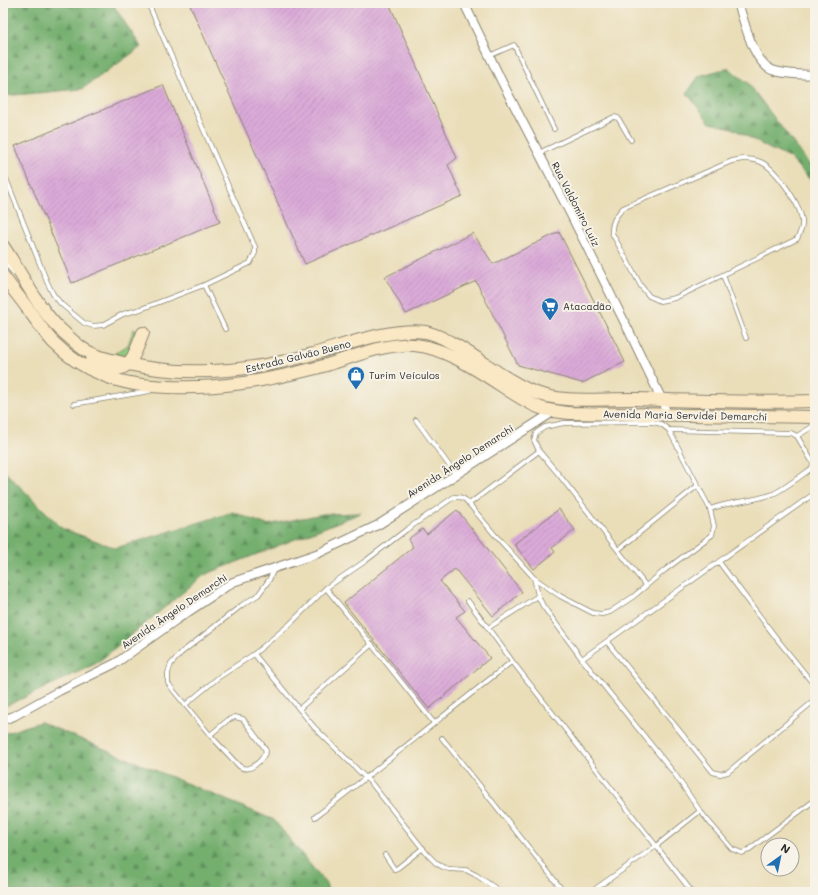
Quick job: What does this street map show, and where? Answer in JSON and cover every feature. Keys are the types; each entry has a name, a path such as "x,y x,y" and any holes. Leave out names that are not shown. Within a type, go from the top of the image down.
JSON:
{"main road":[{"name":"Estrada Galvão Bueno","path":"3,246 42,306 60,328 84,350 142,368 181,372 239,370 271,365 307,356 374,336 396,333 425,332 436,335 460,347 500,374 531,391 557,398"},
{"name":"Estrada Galvão Bueno","path":"5,275 53,342 81,364 102,375 119,381 145,386 166,387 226,386 275,379 397,345 415,345 433,349 452,357 523,400 541,408 556,411"},
{"path":"28,309 75,350 104,367 115,370 122,369 128,364 135,353 143,333"},
{"name":"Avenida Maria Servidei Demarchi","path":"557,398 569,400 815,401"},
{"name":"Avenida Maria Servidei Demarchi","path":"556,411 569,413 815,417"}],"street":[{"name":"Rua Valdomiro Luíz","path":"464,3 662,400 667,415"},
{"path":"738,3 754,50 764,65 773,71 815,75"},
{"path":"556,411 557,398"},
{"name":"Avenida Ângelo Demarchi","path":"3,720 14,716 59,691 116,663 183,615 233,582 319,552 378,525 556,411"}],"lane":[{"path":"3,170 53,294 61,304 84,322 93,326 103,325 123,314 141,309 204,285 250,263 255,253 255,247 148,3"},
{"path":"490,56 514,45 554,129"},
{"path":"539,153 614,117 618,118 631,140"},
{"path":"743,159 762,162 779,177 794,198 799,210 802,224 801,229 797,239 723,275 675,298 660,301 649,296 641,286 612,233 611,224 623,208 732,161 743,159"},
{"path":"3,260 42,306"},
{"path":"723,275 746,338"},
{"path":"204,285 225,329"},
{"path":"74,404 166,387"},
{"path":"797,436 812,427 815,417"},
{"path":"416,420 456,475"},
{"path":"185,705 219,677 254,654 290,624 326,588 364,562 446,501 454,497 465,499 494,535 534,578 560,596 593,613 602,614 610,612 646,586 712,535 714,526 710,509 669,430 662,424 653,422 564,423 551,425 540,430 534,436 534,442 539,451 646,586"},
{"path":"669,430 791,433 797,436 813,463 812,468 774,494 722,504 710,509"},
{"path":"469,504 539,451"},
{"path":"618,550 697,486"},
{"path":"582,659 815,493"},
{"path":"719,562 777,639 815,686"},
{"path":"210,735 228,720 236,717 243,719 264,747 266,751 264,757 250,769 242,769 210,735 168,683 168,673 171,664 182,653 242,605 258,595 269,580 275,567"},
{"path":"534,578 538,596 551,618 582,659 674,773 700,812 732,849 742,853 747,851 815,800"},
{"path":"326,588 434,723"},
{"path":"488,628 538,596"},
{"path":"468,601 512,661 692,892"},
{"path":"607,642 713,772 720,774 728,772 815,700"},
{"path":"298,709 372,644"},
{"path":"254,654 298,709 314,727 366,778 423,848 438,864 449,869 466,870 476,875 500,892"},
{"path":"315,817 512,661"},
{"path":"442,738 564,892"},
{"path":"591,892 656,846 700,812"},
{"path":"385,855 396,870 423,848"}],"green space":[{"path":"3,3 112,3 141,47 82,89 3,96"},
{"path":"728,68 748,83 815,172 815,185 790,158 732,128 710,123 687,93 699,76"},
{"path":"134,329 137,331 133,346 127,356 114,354 128,345"},
{"path":"3,470 63,529 116,548 233,512 267,525 323,514 361,513 204,575 97,663 3,707"},
{"path":"40,722 274,820 326,884 329,892 3,892 3,734"}],"building":[{"path":"189,3 389,3 457,158 448,165 462,196 305,264"},
{"path":"163,85 220,222 72,283 15,146"},
{"name":"Atacadão","path":"559,232 625,362 582,383 518,365 476,281 406,314 385,277 473,233 493,264"},
{"path":"559,509 575,530 552,548 555,552 534,569 514,544"},
{"path":"457,510 522,592 493,616 455,569 440,581 465,611 456,617 490,658 429,709 344,603 413,547 408,539 422,529 427,534"}],"place":[{"name":"Atacadão","path":"550,321"},
{"name":"Turim Veículos","path":"356,390"}]}
